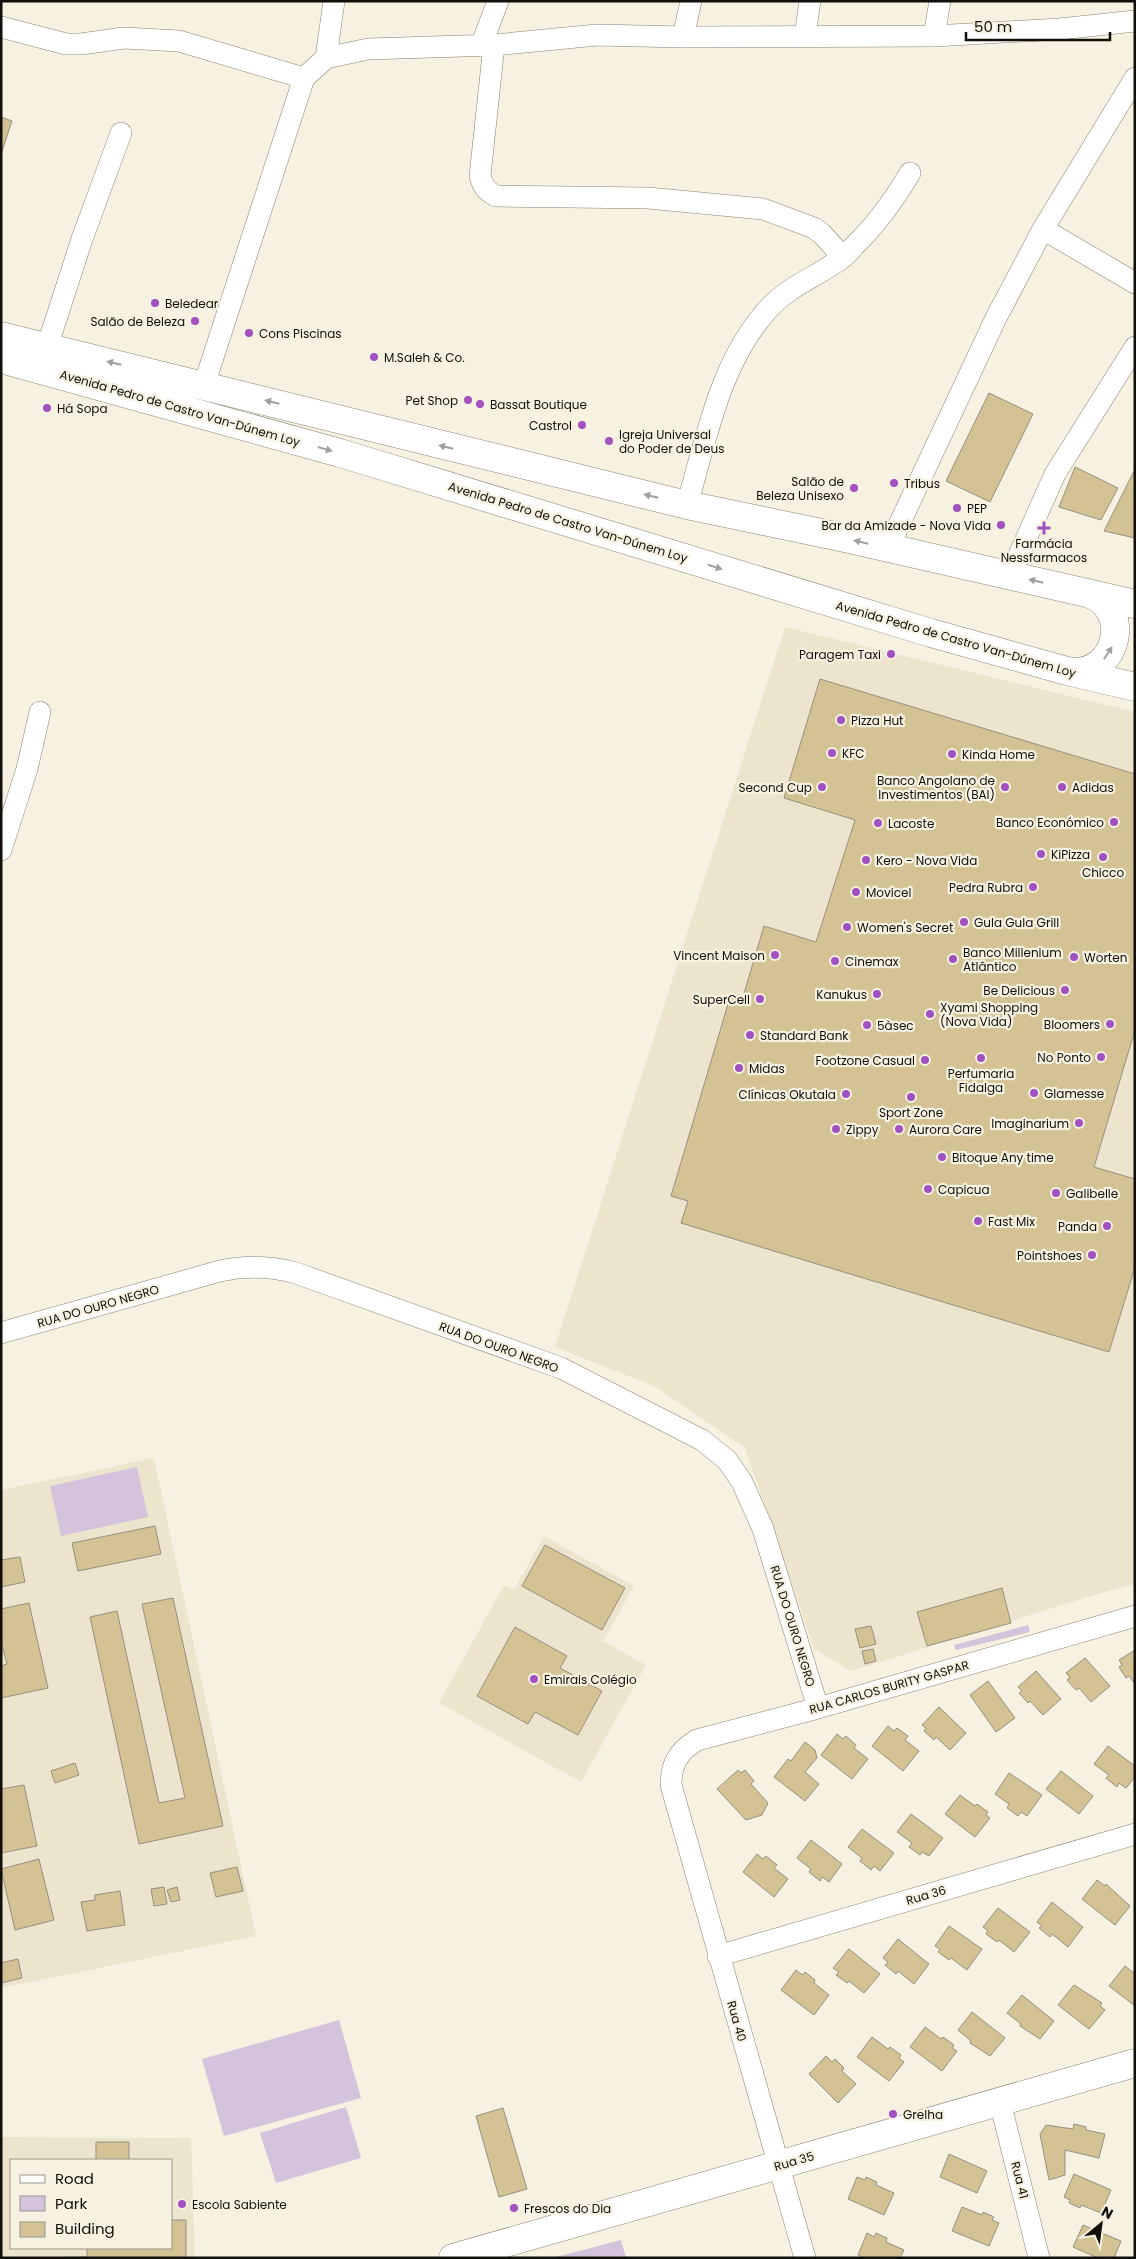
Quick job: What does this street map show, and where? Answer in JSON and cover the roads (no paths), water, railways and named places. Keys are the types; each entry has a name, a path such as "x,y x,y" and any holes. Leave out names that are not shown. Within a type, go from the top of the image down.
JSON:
{"main road":[{"name":"Avenida Pedro de Castro Van-Dúnem Loy","path":"1,336 688,505 1135,604"},
{"name":"Avenida Pedro de Castro Van-Dúnem Loy","path":"1,359 331,451 931,633 1067,671 1135,687"},
{"path":"1067,671 1080,672 1098,665 1108,656 1115,638 1115,624 1107,606 1097,597 1084,592"},
{"name":"Rua 35","path":"453,2258 1135,2063"}],"street":[{"path":"326,58 334,1"},
{"path":"498,1 488,45 480,176 483,186 489,192 496,196 648,198 762,209 814,228 822,234 843,258"},
{"path":"683,37 691,1"},
{"path":"805,36 810,1"},
{"path":"934,36 940,1"},
{"path":"204,385 304,78 326,58 368,49 488,45 597,35 683,37 934,36 1060,29 1135,21"},
{"path":"1,27 66,44 81,44 124,38 178,41 304,78"},
{"path":"888,548 996,318 1043,230 1135,78"},
{"path":"47,347 82,239 120,133"},
{"path":"688,505 717,401 729,367 748,335 770,307 793,287 843,258 876,225 895,200 910,173"},
{"path":"1043,230 1135,283"},
{"path":"1010,575 1055,474 1135,347"},
{"path":"1,850 27,769 40,712"},
{"name":"RUA DO OURO NEGRO","path":"1,1334 220,1271 239,1267 277,1268 296,1273 561,1368 702,1440 727,1460 742,1482 763,1530 818,1708"},
{"name":"RUA CARLOS BURITY GASPAR","path":"671,1785 671,1772 674,1761 686,1747 697,1740 818,1708 1135,1616"},
{"name":"Rua 40","path":"671,1785 805,2258"},
{"name":"Rua 36","path":"718,1956 1135,1834"},
{"name":"Rua 41","path":"1000,2102 1040,2258"}],"place":[{"name":"Beledear","path":"155,303"},
{"name":"Salão de Beleza","path":"195,321"},
{"name":"Cons Piscinas","path":"249,333"},
{"name":"M.Saleh & Co.","path":"374,357"},
{"name":"Pet Shop","path":"468,400"},
{"name":"Bassat Boutique","path":"480,404"},
{"name":"Há Sopa","path":"47,408"},
{"name":"Castrol","path":"582,425"},
{"name":"Igreja Universal do Poder de Deus","path":"609,441"},
{"name":"Tribus","path":"894,483"},
{"name":"Salão de Beleza Unisexo","path":"854,488"},
{"name":"PEP","path":"957,508"},
{"name":"Bar da Amizade - Nova Vida","path":"1001,525"},
{"name":"Farmácia Nessfarmacos","path":"1044,528"},
{"name":"Paragem Taxi","path":"891,654"},
{"name":"Pizza Hut","path":"841,720"},
{"name":"KFC","path":"832,753"},
{"name":"Kinda Home","path":"952,754"},
{"name":"Second Cup","path":"822,787"},
{"name":"Banco Angolano de Investimentos (BAI)","path":"1005,787"},
{"name":"Adidas","path":"1062,787"},
{"name":"Banco Económico","path":"1114,822"},
{"name":"Lacoste","path":"878,823"},
{"name":"KiPizza","path":"1041,854"},
{"name":"Chicco","path":"1103,857"},
{"name":"Kero - Nova Vida","path":"866,860"},
{"name":"Pedra Rubra","path":"1033,887"},
{"name":"Movicel","path":"856,892"},
{"name":"Gula Gula Grill","path":"964,922"},
{"name":"Women's Secret","path":"847,927"},
{"name":"Vincent Maison","path":"775,955"},
{"name":"Worten","path":"1074,957"},
{"name":"Banco Millenium Atlântico","path":"953,959"},
{"name":"Cinemax","path":"835,961"},
{"name":"Be Delicious","path":"1065,990"},
{"name":"Kanukus","path":"877,994"},
{"name":"SuperCell","path":"760,999"},
{"name":"Xyami Shopping (Nova Vida)","path":"930,1014"},
{"name":"Bloomers","path":"1110,1024"},
{"name":"5àsec","path":"867,1025"},
{"name":"Standard Bank","path":"750,1035"},
{"name":"No Ponto","path":"1101,1057"},
{"name":"Perfumaria Fidalga","path":"981,1058"},
{"name":"Footzone Casual","path":"925,1060"},
{"name":"Midas","path":"739,1068"},
{"name":"Glamesse","path":"1034,1093"},
{"name":"Clínicas Okutala","path":"846,1094"},
{"name":"Sport Zone","path":"911,1097"},
{"name":"Imaginarium","path":"1079,1123"},
{"name":"Zippy","path":"836,1129"},
{"name":"Aurora Care","path":"899,1129"},
{"name":"Bitoque Any time","path":"942,1157"},
{"name":"Capicua","path":"928,1189"},
{"name":"Galibelle","path":"1056,1193"},
{"name":"Fast Mix","path":"978,1221"},
{"name":"Panda","path":"1107,1226"},
{"name":"Pointshoes","path":"1092,1255"},
{"name":"Emirais Colégio","path":"534,1679"},
{"name":"Grelha","path":"893,2114"},
{"name":"Escola Sabiente","path":"182,2204"},
{"name":"Frescos do Dia","path":"514,2208"}]}
